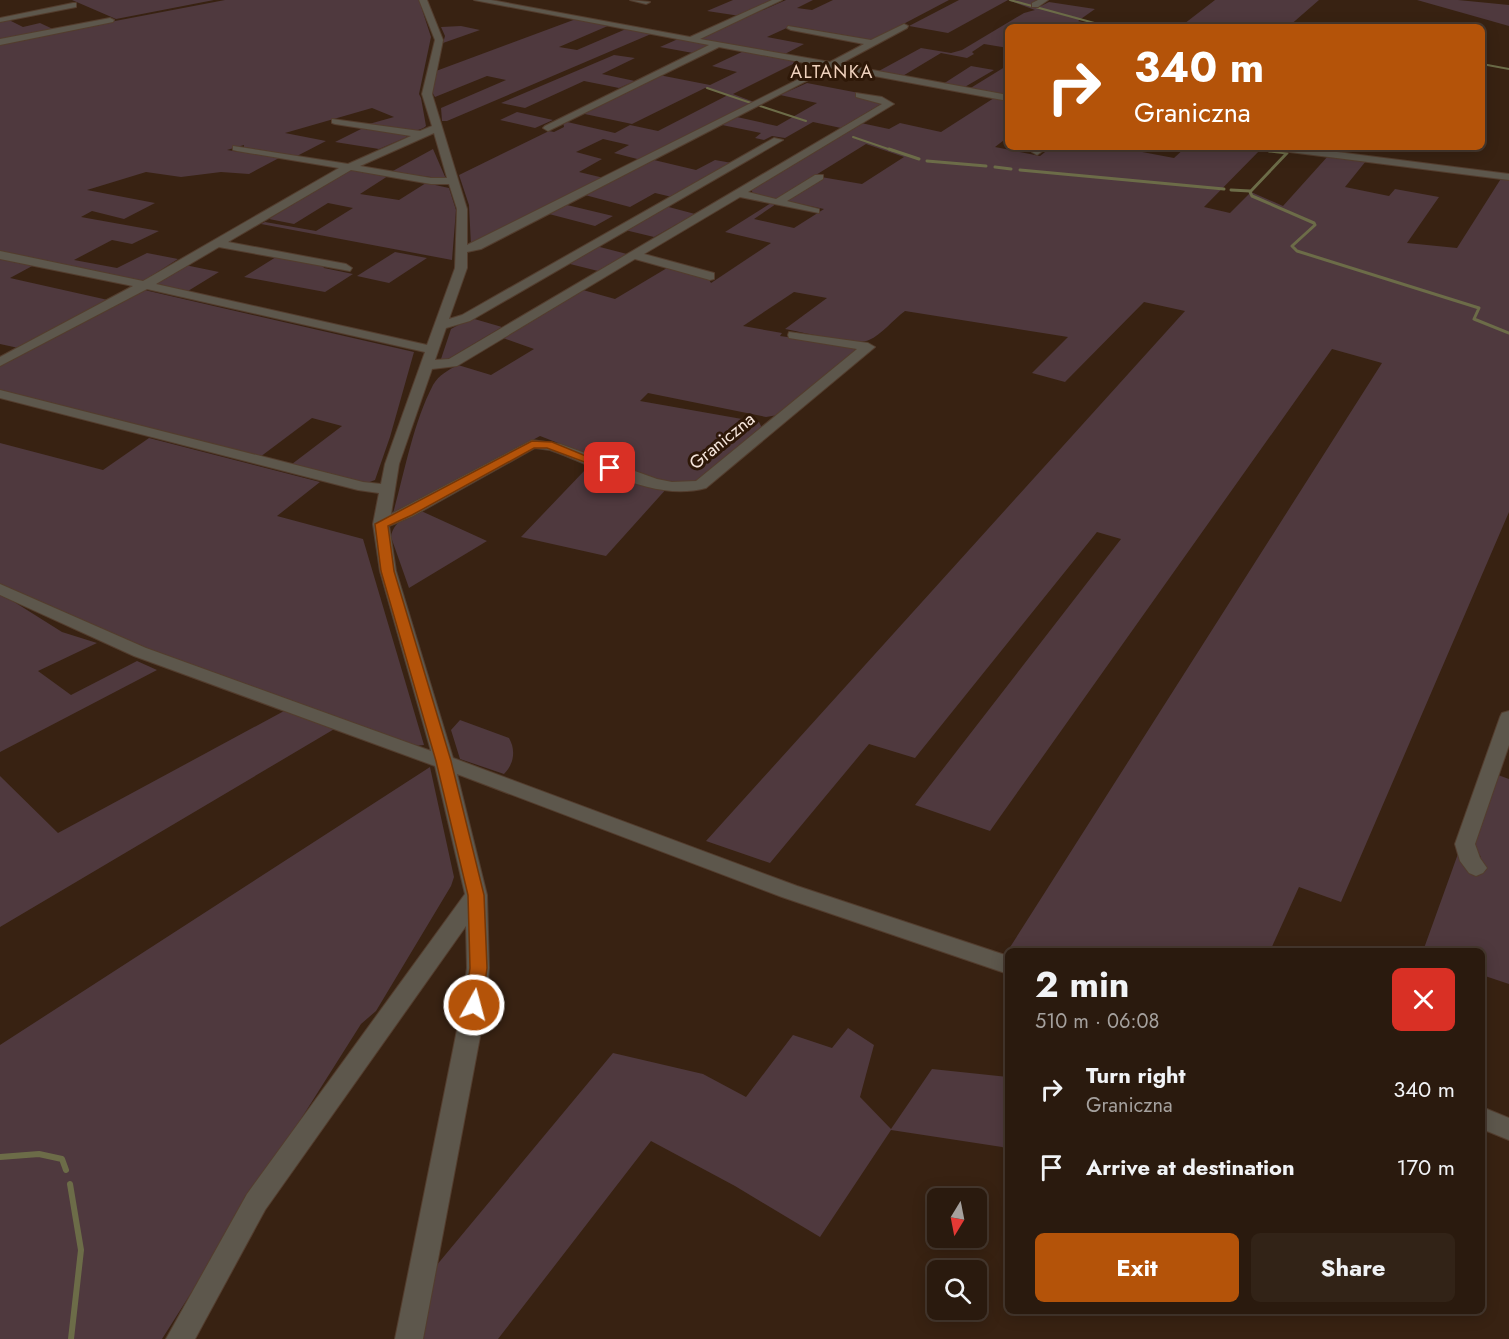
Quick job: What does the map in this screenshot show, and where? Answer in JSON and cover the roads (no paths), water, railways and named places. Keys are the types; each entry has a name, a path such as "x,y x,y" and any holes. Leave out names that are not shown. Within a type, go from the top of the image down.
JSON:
{"street":[{"path":"62,0 82,9"},
{"path":"409,1339 474,1005 478,968 476,895 444,761 388,571 381,524 392,464 460,275 462,209 427,94 439,40 423,0"},
{"path":"478,0 1005,97"},
{"path":"634,0 646,2"},
{"path":"692,39 778,0"},
{"path":"1035,6 1044,0"},
{"path":"0,20 73,5"},
{"path":"0,42 110,20 91,12"},
{"path":"832,65 904,26"},
{"path":"791,28 872,43"},
{"path":"548,128 718,44"},
{"path":"462,250 477,247 806,79"},
{"path":"0,255 145,285 452,363 889,104 879,99 859,95"},
{"path":"335,121 419,134"},
{"path":"0,362 145,285 349,167 436,128"},
{"path":"442,325 466,318 778,140"},
{"path":"237,148 431,181 454,181"},
{"path":"1298,150 1509,177"},
{"path":"778,202 819,177"},
{"path":"738,193 815,211"},
{"path":"217,243 346,268"},
{"path":"633,255 710,276"},
{"name":"Graniczna","path":"381,524 408,513 532,444 548,444 630,476 684,488 701,485 868,347 794,335"},
{"path":"0,394 354,485 386,489"},
{"path":"0,589 140,652 444,761 536,798 828,905 1005,964"},
{"path":"1476,868 1470,861 1466,844 1509,717"},
{"path":"180,1339 256,1202 476,895"},
{"path":"1485,1119 1509,1129"}],"waterway":[{"path":"1010,0 1098,24"},
{"path":"1485,65 1509,69"},
{"path":"707,88 751,103"},
{"path":"760,106 806,121"},
{"path":"853,137 894,151"},
{"path":"889,149 919,159"},
{"path":"1269,151 1287,153 1250,192 1252,196 1314,223 1315,225 1292,246 1297,251 1479,308 1474,319 1509,333"},
{"path":"927,161 986,166"},
{"path":"995,167 1011,169"},
{"path":"1020,170 1224,189"},
{"path":"1231,190 1250,191"},
{"path":"0,1157 39,1154 62,1159 66,1170"},
{"path":"70,1184 81,1250 71,1339"}],"district":[{"name":"ALTANKA","path":"832,72"}]}
